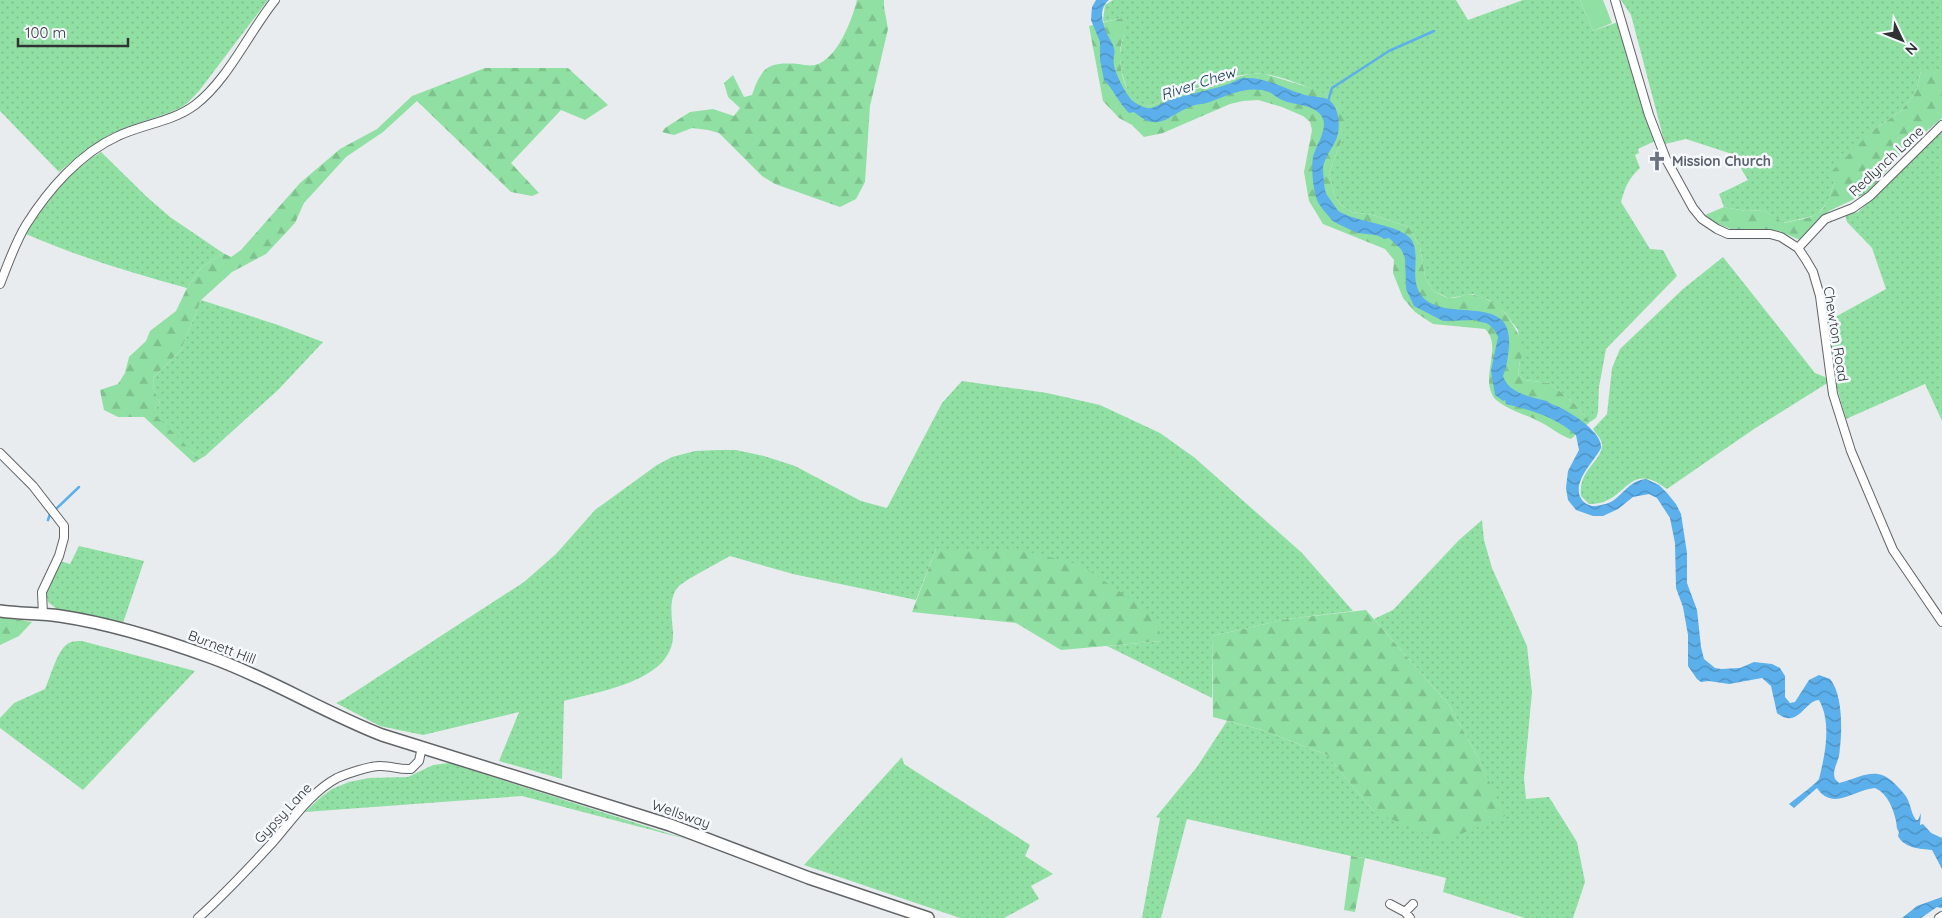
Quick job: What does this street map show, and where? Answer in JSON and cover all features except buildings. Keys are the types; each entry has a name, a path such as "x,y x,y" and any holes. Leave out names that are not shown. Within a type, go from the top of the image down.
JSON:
{"main road":[{"name":"Burnett Hill","path":"0,611 59,616 101,625 210,657 259,678 348,722 422,747"},
{"name":"Wellsway","path":"422,747 670,825 809,878 928,918"}],"street":[{"path":"0,284 25,226 40,204 62,179 104,143 131,130 178,115 196,104 213,88 276,0"},
{"name":"Chewton Road","path":"1614,0 1649,115 1666,159 1693,208 1702,219 1728,234 1770,234 1781,237 1798,248 1813,272 1817,285 1833,394 1851,450 1893,550 1942,622"},
{"name":"Redlynch Lane","path":"1798,248 1826,219 1853,208 1870,196 1942,126"},
{"path":"0,453 33,486 64,526 64,538 42,592 43,615"},
{"name":"Gypsy Lane","path":"198,918 256,860 312,797 338,778 361,770 380,766 401,770 411,769 419,761 422,747"},
{"path":"1390,904 1408,915 1413,904"}],"green space":[{"path":"0,0 268,0 199,91 187,103 170,112 109,135 59,172 0,111"},
{"path":"857,0 884,0 888,29 870,106 865,182 856,199 840,207 775,184 762,176 719,133 692,128 674,135 662,132 665,128 690,112 713,109 734,116 740,108 728,97 724,83 733,75 744,97 752,95 763,72 773,65 815,65 823,62 837,48 847,28"},
{"path":"1113,0 1456,0 1468,20 1523,0 1580,0 1593,31 1618,22 1655,141 1638,149 1639,153 1635,155 1640,168 1628,183 1621,202 1650,249 1663,250 1677,276 1606,349 1596,418 1590,422 1576,405 1550,383 1524,380 1518,374 1520,360 1518,330 1505,313 1489,300 1473,294 1449,298 1433,291 1425,276 1420,247 1409,227 1373,215 1352,212 1341,205 1335,197 1329,173 1342,139 1335,99 1279,77 1250,74 1221,80 1150,106 1138,103 1126,86 1122,71 1120,53 1124,31 1122,18 1104,22 1103,20 1105,5"},
{"path":"1580,0 1603,0 1612,23 1593,31"},
{"path":"1621,0 1942,0 1942,71 1921,71 1916,92 1901,111 1873,130 1834,182 1828,202 1817,215 1783,223 1763,210 1746,211 1724,207 1719,194 1748,180 1732,154 1686,139 1665,144 1631,15"},
{"path":"1122,18 1125,29 1120,51 1122,73 1127,88 1136,100 1142,104 1150,106 1216,82 1250,74 1265,74 1317,90 1335,99 1345,119 1342,139 1329,173 1335,197 1341,205 1352,212 1373,215 1409,227 1420,247 1425,276 1433,291 1449,298 1474,295 1484,298 1501,309 1513,324 1525,351 1520,360 1518,374 1524,380 1550,383 1576,405 1590,422 1571,439 1500,403 1494,398 1490,389 1489,374 1492,342 1490,335 1485,329 1433,324 1415,312 1403,298 1393,273 1394,260 1385,249 1323,224 1309,201 1304,172 1312,130 1310,122 1303,116 1258,100 1243,101 1230,104 1163,133 1144,137 1132,125 1119,118 1103,101 1089,26"},
{"path":"485,68 568,68 608,105 585,120 561,110 511,163 539,193 532,196 511,192 417,101 383,132 346,157 304,203 295,223 266,254 232,272 201,300 181,350 153,378 154,390 160,403 153,413 200,459 194,463 144,417 118,417 104,410 100,390 118,384 125,373 129,357 146,341 150,331 176,311 187,288 201,268 223,253 231,257 241,250 300,183 340,149 377,129 412,96"},
{"path":"1921,71 1942,71 1942,118 1901,153 1869,192 1829,211 1800,240 1779,231 1731,229 1717,224 1705,215 1724,207 1746,211 1763,210 1784,223 1818,213 1827,203 1834,182 1829,174 1873,130 1901,111 1916,92"},
{"path":"1942,131 1942,421 1925,384 1846,419 1837,388 1828,321 1886,289 1872,248 1847,222 1845,215 1858,212"},
{"path":"101,152 170,217 223,253 201,268 187,288 106,264 26,234 50,199 68,178"},
{"path":"1723,257 1815,373 1825,377 1829,382 1754,429 1667,489 1643,478 1627,485 1612,498 1589,504 1581,496 1581,487 1586,473 1601,452 1601,442 1593,429 1607,414 1612,368 1620,349 1683,289"},
{"path":"201,300 323,342 279,389 200,459 152,413 160,403 154,390 153,378 181,350"},
{"path":"962,381 1047,393 1100,405 1160,433 1195,458 1302,553 1353,611 1287,619 1212,636 1212,698 1107,646 1162,641 936,549 916,600 793,574 730,556 678,587 672,603 673,632 671,649 662,662 649,673 633,681 615,688 564,701 562,779 499,761 519,712 423,735 380,726 336,703 524,582 556,554 595,510 657,465 672,457 695,451 718,450 736,450 764,456 795,466 861,501 887,508 942,403"},
{"path":"1482,520 1484,540 1492,568 1527,646 1532,692 1524,778 1526,799 1549,797 1577,842 1585,882 1573,918 1525,918 1443,892 1446,878 1365,858 1187,819 1161,918 1142,918 1160,818 1156,817 1197,767 1227,721 1262,730 1327,755 1374,812 1504,816 1478,757 1449,705 1374,619 1393,610 1459,540"},
{"path":"79,546 144,561 122,626 58,610 48,602 46,592 60,561 70,564"},
{"path":"936,549 1025,551 1081,565 1155,616 1162,641 1061,650 1016,623 912,612"},
{"path":"1366,610 1449,705 1478,757 1505,816 1443,841 1374,812 1327,755 1262,730 1213,717 1212,636 1287,619"},
{"path":"0,617 32,622 19,636 0,645"},
{"path":"82,641 195,671 83,790 0,728 0,718 14,703 45,689 63,648 69,643"},
{"path":"902,757 904,764 1030,845 1025,856 1053,874 1031,886 1039,899 1004,918 960,918 804,865"},
{"path":"449,763 686,839 522,796 305,812 332,789 349,782 369,778 408,777 433,765"},
{"path":"1351,856 1365,858 1355,912 1344,910"}],"water":[{"name":"River Chew","path":"1096,0 1109,0 1103,9 1102,20 1113,45 1115,70 1128,96 1140,105 1152,108 1173,99 1218,87 1239,79 1252,78 1267,81 1305,95 1327,99 1335,106 1339,130 1324,163 1323,172 1326,193 1337,209 1349,216 1398,230 1411,239 1416,256 1415,275 1417,287 1425,300 1438,306 1486,313 1499,318 1507,328 1509,346 1503,376 1510,387 1534,398 1547,401 1573,415 1592,430 1600,442 1601,448 1584,473 1579,487 1579,493 1584,502 1592,506 1606,504 1614,500 1632,484 1646,479 1659,485 1667,493 1681,514 1687,553 1687,583 1697,610 1704,659 1715,668 1721,669 1740,668 1754,662 1772,664 1780,668 1785,676 1785,697 1790,703 1795,702 1809,680 1819,675 1830,679 1838,695 1841,716 1840,748 1834,770 1835,779 1839,783 1874,774 1881,775 1894,783 1907,798 1916,820 1918,820 1921,813 1920,825 1923,824 1931,833 1942,838 1942,869 1932,850 1913,847 1901,840 1898,836 1899,832 1889,802 1875,788 1837,799 1823,795 1817,788 1794,808 1789,804 1819,779 1825,750 1826,729 1823,709 1819,700 1809,704 1796,716 1784,717 1777,713 1771,686 1762,678 1729,684 1709,681 1701,682 1697,679 1688,666 1688,635 1683,607 1676,588 1675,543 1670,518 1657,498 1649,494 1633,497 1618,509 1603,516 1593,516 1576,510 1568,500 1566,488 1568,471 1579,450 1576,435 1552,419 1506,404 1505,400 1503,401 1495,395 1491,371 1498,337 1493,328 1477,320 1443,321 1414,306 1406,289 1405,258 1401,249 1389,238 1384,239 1375,235 1359,233 1337,223 1331,219 1319,204 1316,198 1312,167 1313,157 1322,135 1324,124 1320,114 1312,108 1286,102 1269,92 1261,90 1246,90 1210,102 1194,105 1163,121 1151,122 1134,112 1129,113 1104,80 1100,60 1100,42 1091,20 1092,7"},
{"path":"1942,897 1942,908 1937,907 1921,918 1902,918 1917,906"}],"waterway":[{"path":"1328,101 1332,88 1389,51 1434,31"},
{"path":"55,510 79,487"},
{"path":"48,520 50,514"}],"place":[{"name":"Mission Church","path":"1657,161"}]}
